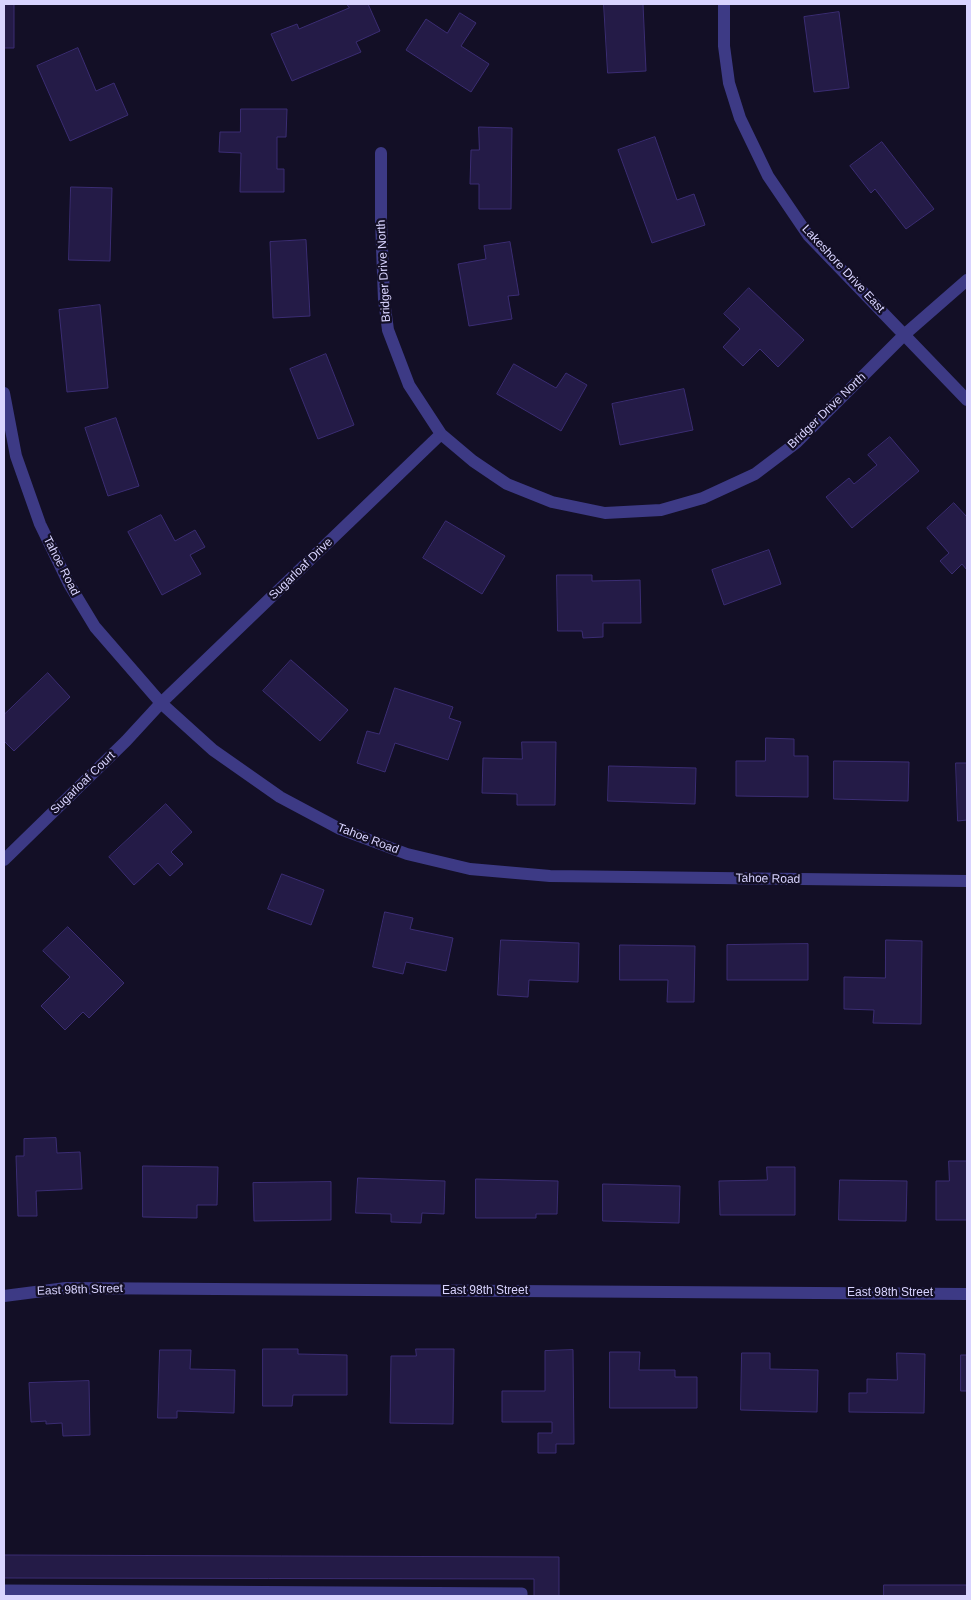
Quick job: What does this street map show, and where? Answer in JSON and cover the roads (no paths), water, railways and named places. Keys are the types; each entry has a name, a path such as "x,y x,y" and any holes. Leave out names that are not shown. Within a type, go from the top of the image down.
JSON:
{"street":[{"name":"Lakeshore Drive East","path":"724,4 724,46 729,83 740,118 768,176 808,235 967,400"},
{"name":"Bridger Drive North","path":"382,153 381,221 384,300 388,330 409,385 441,434 507,484 552,502 606,513 661,510 703,498 755,474 796,443 904,334 967,280"},
{"name":"Tahoe Road","path":"4,393 16,456 40,524 69,584 96,627 161,703 213,750 280,797 340,829 407,854 470,869 550,876 967,881"},
{"name":"Sugarloaf Drive","path":"161,703 441,434"},
{"name":"Sugarloaf Court","path":"4,860 126,741 161,703"},
{"name":"East 98th Street","path":"4,1296 66,1288 967,1294"}],"lane":[{"path":"4,1590 372,1594 522,1593 522,1596"}]}
